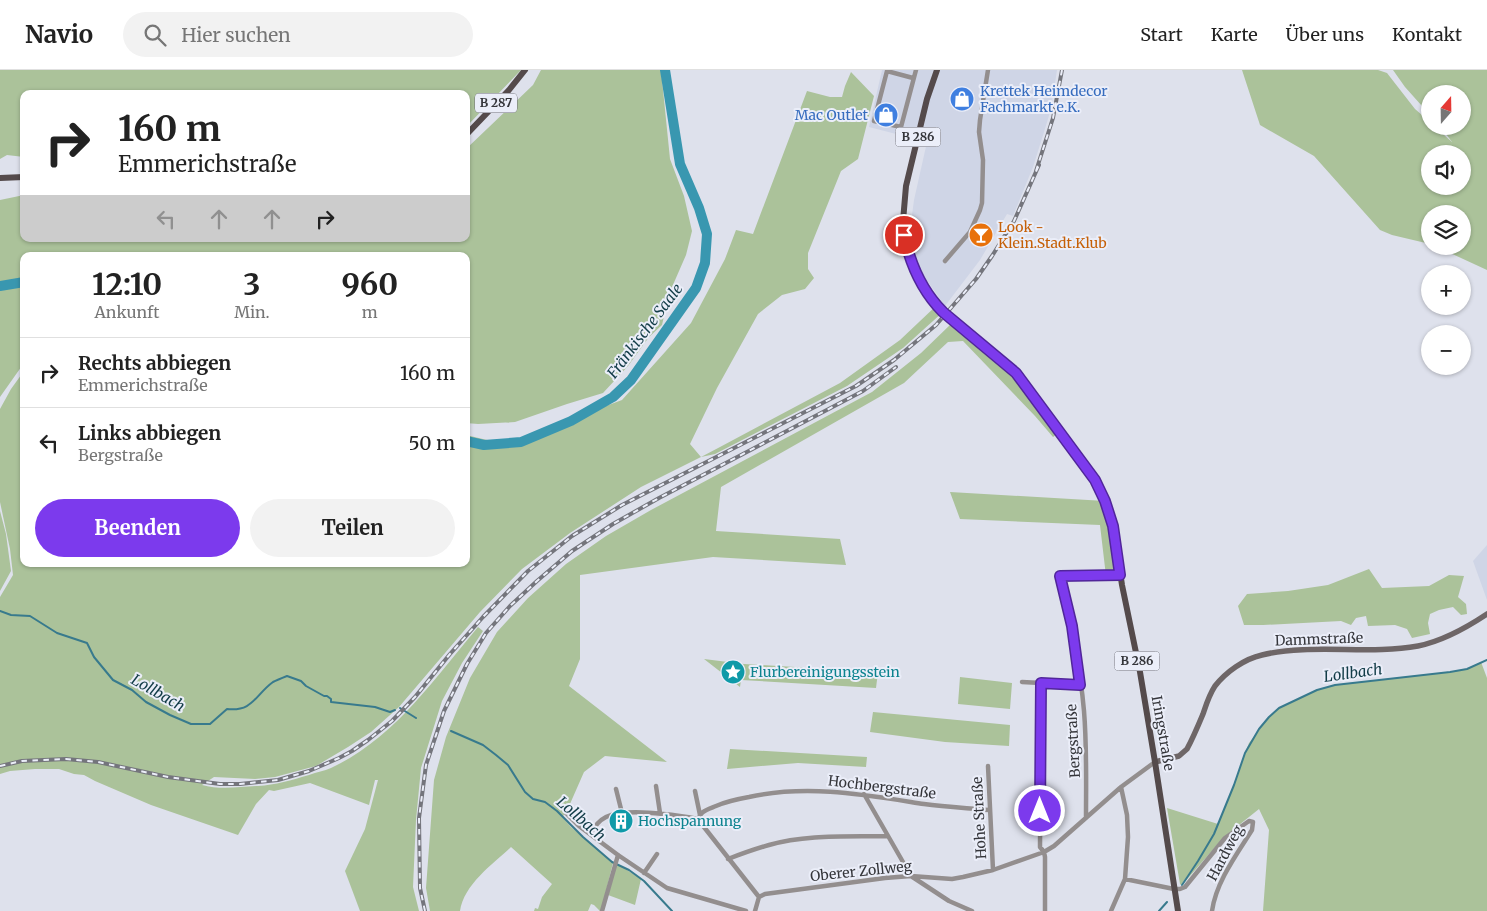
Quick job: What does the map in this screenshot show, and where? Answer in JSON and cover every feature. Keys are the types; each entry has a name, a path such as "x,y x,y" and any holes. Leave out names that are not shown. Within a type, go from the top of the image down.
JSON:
{"main road":[{"name":"B 287","path":"470,131 509,90 525,70"},
{"name":"Iringstraße","path":"937,70 922,118 903,205 904,235 912,263 925,290 937,305 1016,373 1087,467 1105,501 1113,526 1120,575 1156,762 1178,911"},
{"path":"0,178 20,177"}],"street":[{"path":"913,78 887,71 874,121 901,127 916,70"},
{"path":"945,261 970,232 982,203 983,160 979,126 988,70"},
{"name":"Bergstraße","path":"1086,818 1084,711 1072,626 1060,576 1120,575"},
{"name":"Dammstraße","path":"1156,762 1179,756 1187,749 1214,687 1225,675 1240,664 1260,655 1284,652 1388,649 1419,646 1468,627 1487,614"},
{"path":"1022,682 1080,685"},
{"path":"1041,683 1040,847 1045,857 1044,911"},
{"name":"Oberer Zollweg","path":"759,897 765,894 885,878 911,876 952,879 993,870 1044,852 1054,846 1122,787 1156,762"},
{"name":"Hohe Straße","path":"988,766 993,870"},
{"path":"656,786 660,813"},
{"path":"1111,911 1125,879 1128,837 1127,815 1122,787"},
{"path":"616,788 622,813"},
{"name":"Hochbergstraße","path":"699,817 706,810 724,802 766,793 814,790 864,794 926,804 989,810"},
{"path":"695,791 700,822 759,897 755,911"},
{"path":"864,794 911,876 949,900 972,911"},
{"path":"566,812 617,858 667,888 746,911"},
{"path":"590,834 599,821 622,813 660,813 699,817"},
{"name":"Hardweg","path":"1174,889 1185,887 1225,838 1249,821 1253,822 1252,830 1222,880 1212,911"},
{"path":"728,859 769,844 793,840 888,836"},
{"path":"644,873 657,854"},
{"path":"602,911 617,858"},
{"path":"1125,879 1174,889"}],"shaded area":[{"path":"882,70 1057,70 1051,109 1033,167 1013,216 1007,214 980,260 945,306 921,272 910,230 914,200 927,142 869,127"},
{"path":"1487,545 1487,600 1473,561"}],"green space":[{"path":"0,70 521,70 470,123 470,90 20,90 20,157 7,155 0,159"},
{"path":"541,70 661,70 670,159 684,196 692,231 686,255 669,294 662,325 649,337 628,366 603,393 515,422 470,423 470,252 20,252 20,369 0,397 0,200 20,196 20,242 470,242 470,145 533,85"},
{"path":"1242,70 1378,70 1387,73 1421,114 1421,135 1444,135 1452,142 1447,135 1471,135 1471,85 1421,85 1421,105 1393,70 1487,70 1487,270 1454,255 1471,255 1471,205 1421,205 1421,242 1392,235 1380,230 1314,156 1260,125"},
{"path":"851,72 874,96 858,159 841,171 808,253 808,269 814,278 805,289 782,295 758,314 717,388 690,444 701,457 641,487 570,533 522,569 480,612 399,707 371,732 316,766 275,777 255,779 214,777 202,785 230,788 277,783 328,769 354,755 375,741 412,706 478,627 483,631 462,663 442,701 421,768 416,820 413,887 419,911 360,911 345,871 365,829 378,780 375,780 369,805 310,783 274,791 269,790 256,804 238,835 151,805 84,775 59,769 10,771 0,774 0,597 13,575 10,549 0,502 0,409 20,377 20,567 470,567 470,436 504,444 622,400 691,323 725,259 736,230 753,234 807,91 830,97 842,97"},
{"path":"937,305 943,312 903,348 847,386 715,454 701,457 840,383 900,340"},
{"path":"951,324 963,328 1016,373 1060,432 1053,437 963,341 948,342 904,383 721,487 716,531 840,539 846,565 713,557 580,575 580,659 569,686 667,762 605,756 584,772 566,813 562,817 613,863 601,911 591,904 588,911 534,911 535,908 538,909 542,897 552,884 511,847 473,883 467,892 460,911 430,911 426,888 434,780 446,737 470,678 497,632 528,598 566,564 606,536 872,392 921,353"},
{"path":"950,492 1105,501 1121,575 1106,576 1100,525 960,519"},
{"path":"0,511 6,534 11,571 0,591"},
{"path":"1369,569 1382,588 1429,586 1449,575 1464,576 1458,597 1466,604 1467,614 1461,615 1453,607 1439,610 1430,614 1428,623 1430,634 1412,638 1407,629 1395,625 1368,626 1366,616 1356,618 1351,625 1341,621 1244,625 1238,606 1247,594 1288,591 1328,585"},
{"path":"704,659 744,664 878,672 876,688 741,680 740,687"},
{"path":"1481,662 1487,678 1487,911 1263,911 1269,830 1259,809 1224,837 1182,885 1196,863 1180,884 1167,808 1218,824 1249,743 1269,717 1279,708 1317,690 1335,685 1450,672 1467,669"},
{"path":"960,677 1012,683 1010,709 958,704"},
{"path":"873,712 1010,725 1009,746 945,742 870,732"},
{"path":"730,749 867,757 866,767 798,763 727,769"},
{"path":"616,863 641,879 635,905 608,895"}],"waterway":[{"name":"Fränkische Saale","path":"470,442 484,445 521,442 571,421 613,397 631,380 696,288 705,263 707,234 699,208 680,164 665,70"},
{"name":"Fränkische Saale","path":"0,286 20,283"},
{"name":"Lollbach","path":"0,611 11,615 30,616 57,633 87,643 94,657 113,680 132,690 146,702 191,724 210,724 227,709 243,708 253,702 273,682 287,676 301,681 306,686 327,696 331,699 331,702 375,707 390,712 395,710"},
{"name":"Lollbach","path":"1182,885 1214,834 1245,753 1259,729 1279,708 1317,690 1335,685 1450,672 1467,669 1487,660"},
{"name":"Lollbach","path":"400,708 416,718"},
{"name":"Lollbach","path":"451,731 483,745 496,755 508,765 525,792 533,799 545,802 612,862 629,870 644,881 672,911"},
{"name":"Lollbach","path":"1159,911 1167,902"}],"railway":[{"path":"1036,171 1053,118 1062,70"},
{"path":"0,766 22,761 66,759 98,762 168,777 220,784 240,784 278,780 309,771 352,751 392,721 415,697 483,617 528,571 572,536 622,505 856,386 894,360 936,325 976,279 992,256 1014,221 1039,165"},
{"path":"425,911 420,888 419,818 426,765 444,711 467,664 486,633 510,606 537,581 572,551 613,524 863,391 896,367"}],"place":[{"name":"Krettek Heimdecor Fachmarkt e.K.","path":"962,99"},
{"name":"Mac Outlet","path":"886,115"},
{"name":"Look - Klein.Stadt.Klub","path":"981,235"},
{"name":"Flurbereinigungsstein","path":"733,672"},
{"name":"Hochspannung","path":"621,821"}],"route":[{"path":"904,235 912,263 925,290 943,312 1016,373 1095,480 1105,501 1113,526 1120,575 1060,576 1072,626 1080,685 1041,683 1040,811"}]}
